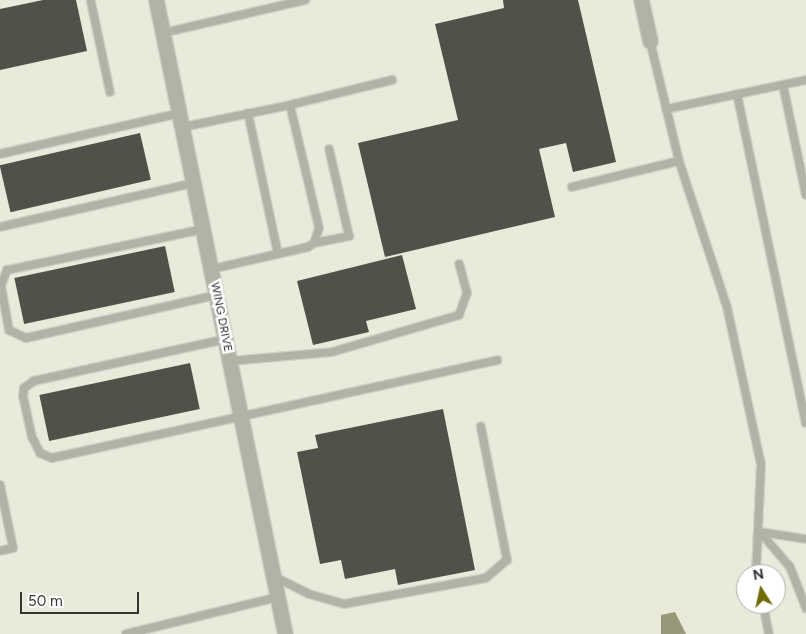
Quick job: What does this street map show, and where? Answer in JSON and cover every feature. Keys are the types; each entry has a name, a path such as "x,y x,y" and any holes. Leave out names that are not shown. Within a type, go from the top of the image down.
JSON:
{"street":[{"name":"WING DRIVE","path":"156,0 285,634"},
{"path":"640,0 650,41"}],"lane":[{"path":"99,0 90,1 110,92"},
{"path":"163,33 305,0"},
{"path":"650,41 679,161 727,307 761,464 760,532 757,564"},
{"path":"0,154 181,120 248,114 392,80"},
{"path":"666,109 806,80"},
{"path":"783,85 806,195"},
{"path":"737,94 806,423"},
{"path":"290,105 320,228 314,243"},
{"path":"248,114 278,254"},
{"path":"212,269 278,254 314,243 350,236 329,149"},
{"path":"572,187 679,161"},
{"path":"0,227 194,183"},
{"path":"204,229 7,270 1,286 9,330 26,338 217,296"},
{"path":"230,361 332,352 459,315 467,293 459,264"},
{"path":"226,339 34,381 24,388 23,396 32,437 40,452 52,458 241,414 497,360"},
{"path":"273,576 309,594 344,604 486,578 508,560 481,427"},
{"path":"0,485 13,548 0,551"},
{"path":"760,532 806,539"},
{"path":"760,532 790,567 806,608"},
{"path":"126,634 278,597"},
{"path":"765,614 769,634"}],"shaded area":[{"path":"0,0 806,0 806,634 0,634"},
{"path":"675,612 686,634 661,634 661,615"}],"building":[{"path":"43,0 76,0 87,51 0,70 0,9"},
{"path":"503,0 578,0 616,162 573,172 566,143 539,149 555,217 385,257 358,143 458,120 435,24 504,8"},
{"path":"140,133 151,180 10,212 0,165"},
{"path":"165,246 175,292 24,324 14,278"},
{"path":"402,255 416,309 366,321 369,332 313,345 297,281"},
{"path":"190,363 200,409 49,441 39,395"},
{"path":"443,409 475,570 398,585 395,569 345,579 341,560 320,564 297,452 318,448 315,435"}]}
